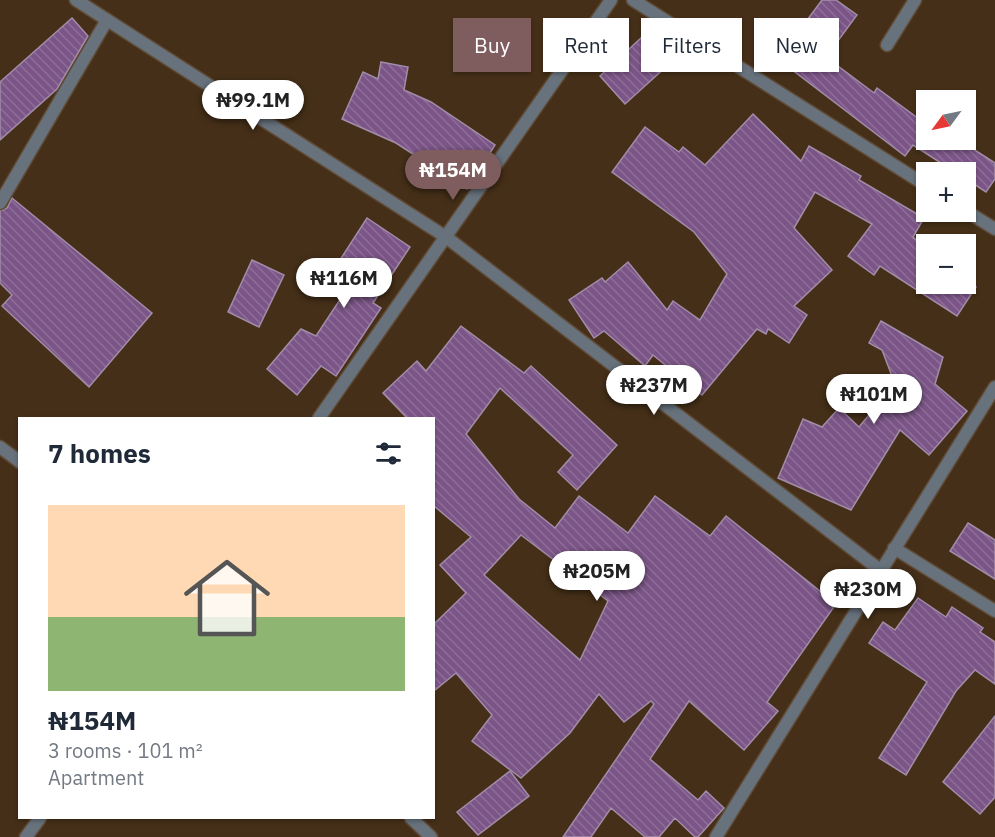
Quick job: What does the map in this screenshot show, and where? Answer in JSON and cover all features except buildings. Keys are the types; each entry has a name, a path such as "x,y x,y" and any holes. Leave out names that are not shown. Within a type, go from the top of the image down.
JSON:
{"street":[{"path":"76,0 446,237 880,570"},
{"path":"320,417 611,0"},
{"path":"633,0 916,179"},
{"path":"887,45 915,0"},
{"path":"0,203 107,20"},
{"path":"976,217 995,229"},
{"path":"716,837 995,387"},
{"path":"0,447 18,460"},
{"path":"894,548 995,610"},
{"path":"26,837 39,819"},
{"path":"412,819 431,837"}]}
